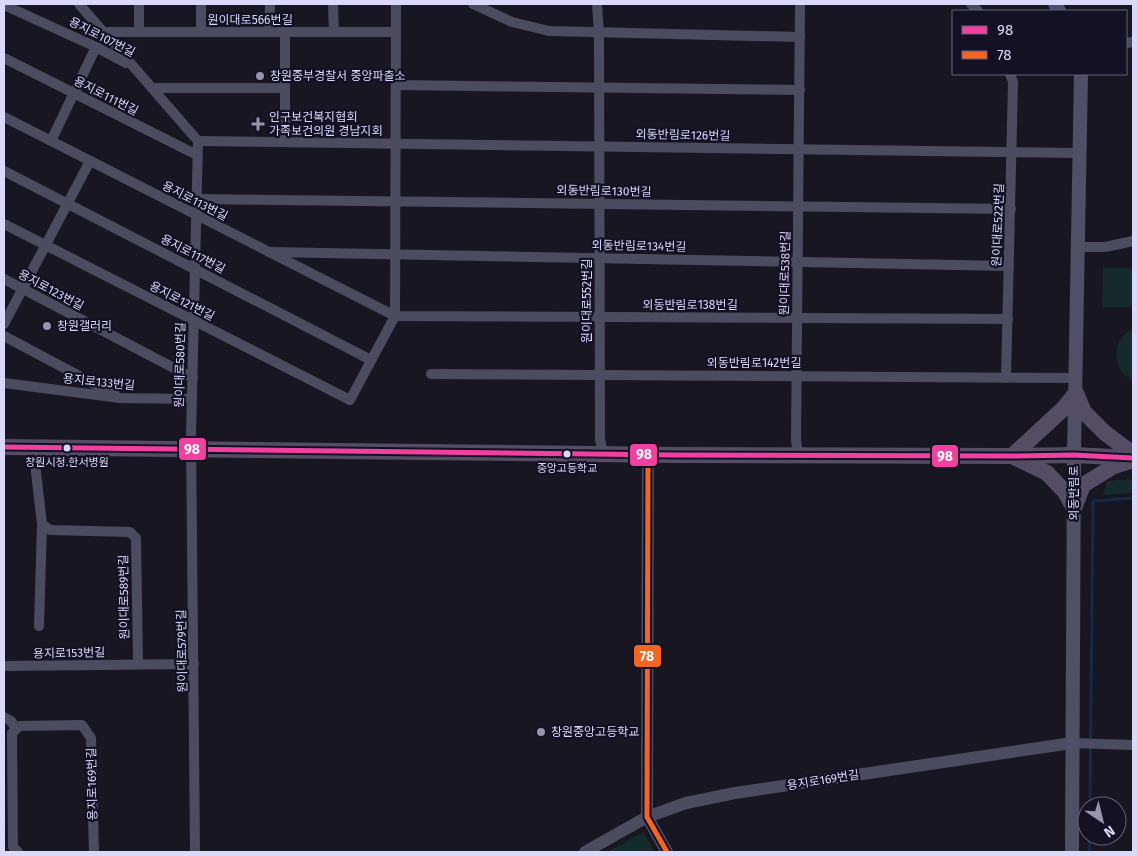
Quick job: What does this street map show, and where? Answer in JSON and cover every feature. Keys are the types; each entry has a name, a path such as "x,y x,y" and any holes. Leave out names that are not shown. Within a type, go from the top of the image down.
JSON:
{"main road":[{"name":"외동반림로","path":"1072,852 1077,743 1074,454 1081,75"},
{"path":"1076,385 1084,412 1105,433 1133,454"},
{"path":"1012,456 1062,409 1076,385"},
{"path":"4,447 648,455 1012,456 1074,454 1133,459"},
{"path":"1012,456 1048,473 1065,492 1074,508"},
{"path":"1074,508 1083,485 1114,466 1133,459"}],"street":[{"path":"78,4 198,141"},
{"path":"139,4 139,32"},
{"path":"201,4 201,32"},
{"path":"269,32 270,4"},
{"path":"334,4 334,32"},
{"path":"372,360 395,316 396,4"},
{"path":"473,4 512,22 549,31 800,37"},
{"name":"원이대로552번길","path":"597,4 599,32 600,439 603,454"},
{"name":"원이대로538번길","path":"798,455 796,440 800,4"},
{"name":"용지로107번길","path":"4,5 96,47 134,68"},
{"name":"원이대로566번길","path":"103,32 396,32"},
{"path":"285,32 285,142"},
{"path":"51,141 96,47"},
{"name":"용지로111번길","path":"4,58 197,155"},
{"name":"원이대로522번길","path":"1006,378 1012,152 1012,82 1010,75"},
{"path":"396,85 800,90"},
{"path":"152,88 285,88"},
{"name":"용지로113번길","path":"4,117 374,306"},
{"name":"외동반림로126번길","path":"198,141 1080,153"},
{"name":"원이대로580번길","path":"192,449 198,141"},
{"path":"4,324 90,161"},
{"name":"용지로117번길","path":"4,171 372,360"},
{"name":"외동반림로130번길","path":"196,199 1011,209"},
{"name":"용지로121번길","path":"4,224 350,400 372,360"},
{"path":"1078,247 1105,247 1133,241"},
{"name":"외동반림로134번길","path":"268,252 1009,266"},
{"name":"용지로123번길","path":"4,279 193,378"},
{"name":"외동반림로138번길","path":"374,306 395,316 1008,319"},
{"path":"4,336 120,398"},
{"name":"외동반림로142번길","path":"432,374 1006,378 1076,385"},
{"name":"용지로133번길","path":"4,383 120,398 192,399"},
{"path":"36,448 34,455 42,524 39,626"},
{"name":"원이대로579번길","path":"192,449 195,852"},
{"path":"648,455 647,816 667,852"},
{"name":"원이대로589번길","path":"42,524 50,530 130,532 136,538 138,664"},
{"name":"용지로153번길","path":"4,666 194,664"},
{"path":"4,717 11,721 16,729 12,733 14,848 18,852"},
{"name":"용지로169번길","path":"16,729 20,726 82,725 91,738 94,852"},
{"path":"1077,743 1133,745"},
{"name":"용지로169번길","path":"585,852 647,816 686,803 735,793 1077,743"}],"green space":[{"path":"1103,268 1133,268 1133,307 1102,307"},
{"path":"1133,329 1133,380 1120,370 1116,355 1120,340"},
{"path":"1133,479 1133,493 1103,495 1107,481"},
{"path":"643,832 655,852 607,852"}],"waterway":[{"path":"1090,796 1093,501 1133,498"},
{"path":"1089,846 1089,852"}],"transit line":[{"name":"98","path":"4,447 674,455 1074,455 1133,458"},
{"name":"78","path":"648,455 647,817 667,852"}],"place":[{"name":"창원중부경찰서 중앙파출소","path":"260,76"},
{"name":"인구보건복지협회 가족보건의원 경남지회","path":"258,124"},
{"name":"창원갤러리","path":"47,326"},
{"name":"창원시청.한서병원","path":"67,448"},
{"name":"중앙고등학교","path":"567,454"},
{"name":"창원중앙고등학교","path":"541,732"}]}
